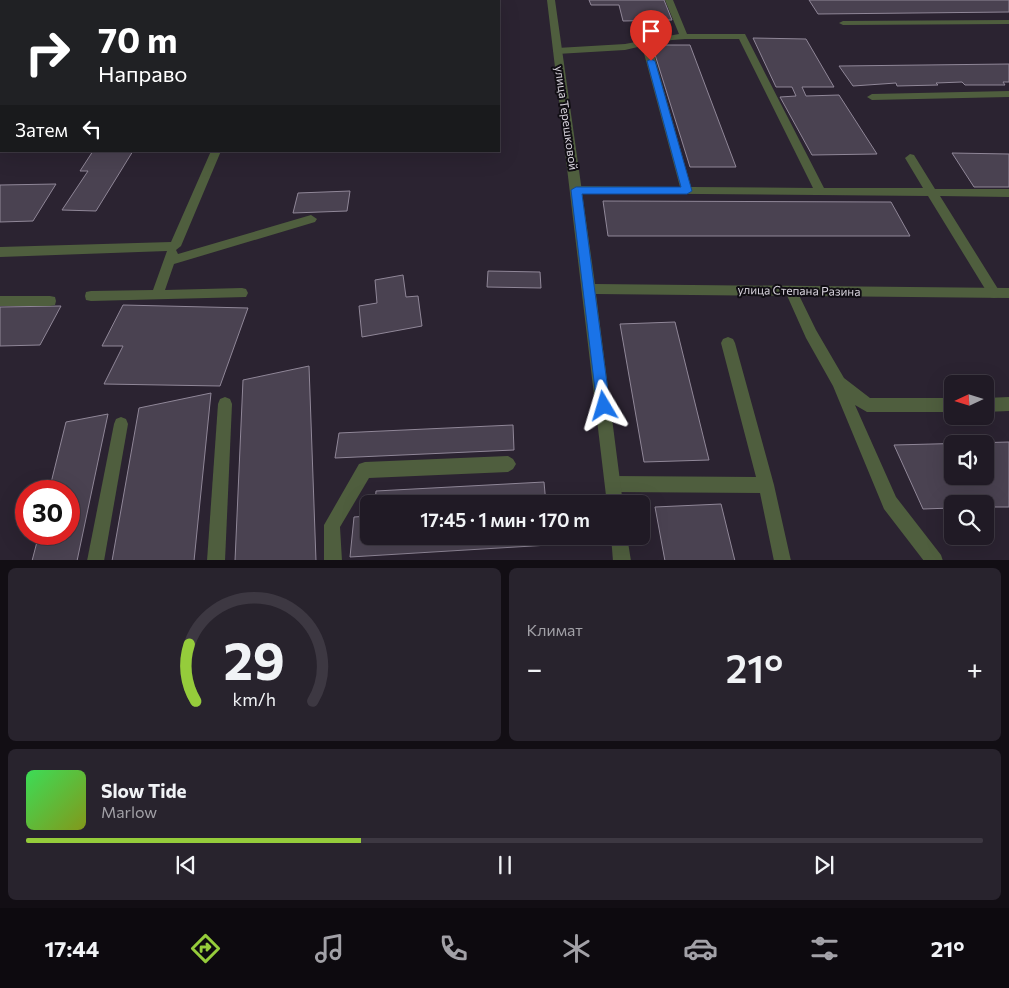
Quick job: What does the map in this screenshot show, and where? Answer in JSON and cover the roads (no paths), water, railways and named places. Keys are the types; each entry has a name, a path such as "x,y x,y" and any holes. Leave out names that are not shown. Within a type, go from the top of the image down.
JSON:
{"street":[{"name":"улица Терешковой","path":"550,0 615,495"},
{"path":"669,0 684,37"},
{"path":"843,24 1009,22"},
{"path":"557,51 625,47 672,37 742,36 821,192"},
{"path":"646,43 687,191"},
{"path":"872,97 1009,94"},
{"path":"157,295 175,246 216,152"},
{"path":"910,158 994,293"},
{"path":"576,190 1009,193"},
{"path":"169,262 311,219"},
{"path":"0,252 175,246"},
{"name":"улица Степана Разина","path":"589,289 1009,293"},
{"path":"791,291 811,334 839,384 890,502 935,560"},
{"path":"91,296 242,293"},
{"path":"0,301 50,301"},
{"path":"728,344 766,485 783,560"},
{"path":"839,384 867,405 944,405"},
{"path":"216,560 225,404"},
{"path":"994,405 1009,404"},
{"path":"95,560 121,424"},
{"path":"333,560 332,525 365,470 508,464"},
{"path":"613,484 766,485"},
{"path":"621,545 622,560"}]}
